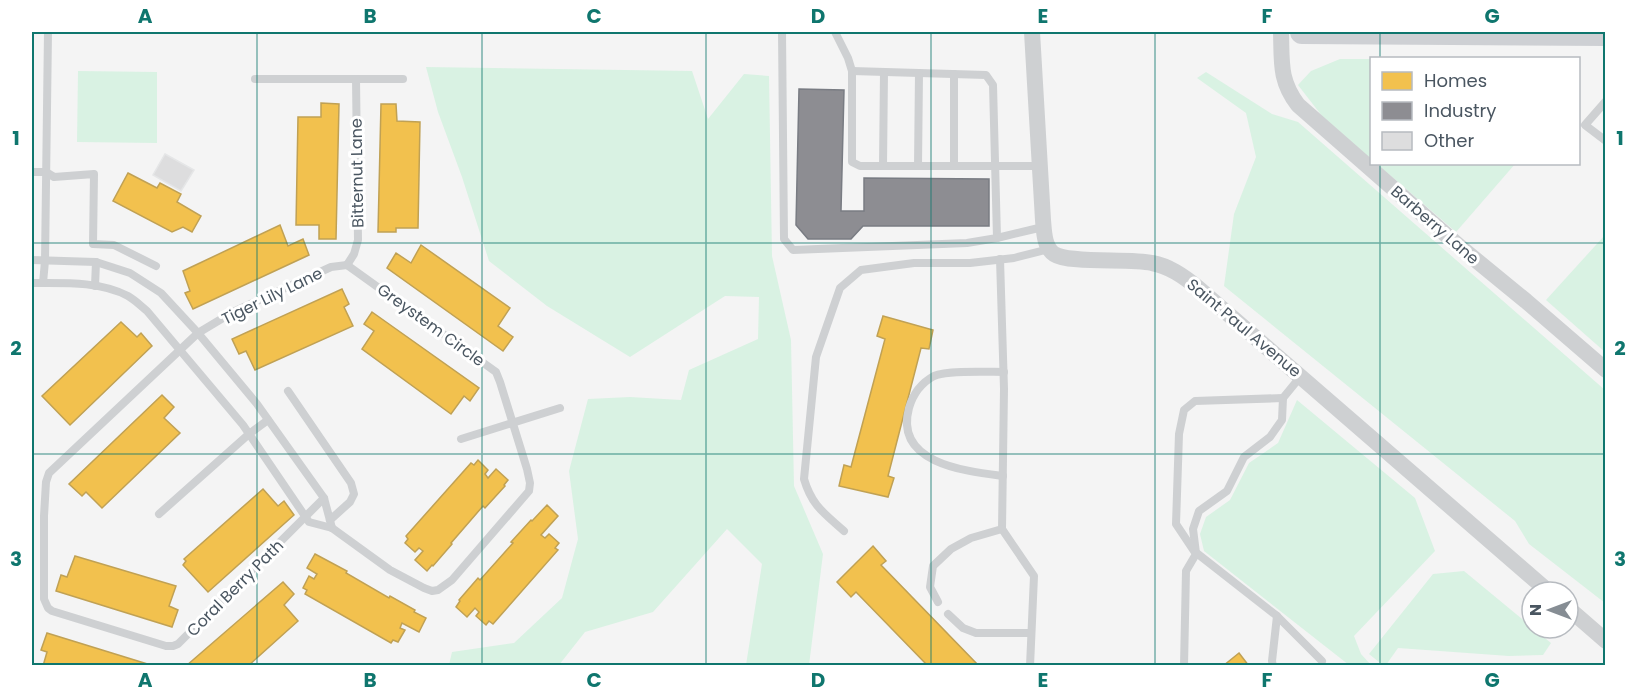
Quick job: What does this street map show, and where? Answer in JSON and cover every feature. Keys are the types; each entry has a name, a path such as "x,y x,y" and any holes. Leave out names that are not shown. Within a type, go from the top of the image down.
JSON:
{"street":[{"path":"1032,32 1043,227 1049,249"},
{"name":"Barberry Lane","path":"1281,32 1283,79 1298,105 1605,370"},
{"path":"1302,32 1601,33"},
{"name":"Saint Paul Avenue","path":"1049,249 1057,256 1069,259 1150,262 1180,274 1197,286 1535,580"},
{"path":"1580,619 1605,641"}],"lane":[{"path":"43,283 48,32"},
{"path":"782,32 784,239 793,250 968,243 1043,227"},
{"path":"835,32 852,71 852,162 860,166 1040,166"},
{"path":"852,71 986,75 993,85 997,238"},
{"path":"883,166 884,72"},
{"path":"918,166 919,73"},
{"path":"954,74 954,166"},
{"path":"255,79 403,79"},
{"name":"Bitternut Lane","path":"347,265 354,254 357,240 356,79"},
{"path":"1605,101 1585,124 1605,141"},
{"path":"32,172 46,172 54,177 94,174 93,244 114,245 156,266"},
{"path":"844,531 818,507 809,495 804,479 816,357 840,288 861,270 914,263 970,263 1014,258 1049,249"},
{"path":"1000,259 1004,372 1002,529 1034,576 1030,666"},
{"path":"32,260 96,262 130,273 162,293 257,404 324,498 331,524"},
{"path":"95,285 96,262"},
{"name":"Tiger Lily Lane","path":"198,333 234,312 331,267 347,265"},
{"name":"Greystem Circle","path":"306,517 309,522 331,524 390,570 432,591 438,590 452,580 529,490 527,469 496,372 347,265"},
{"path":"32,283 95,285 108,288 129,296 147,311 249,434 306,517"},
{"name":"Coral Berry Path","path":"198,333 49,473 46,482 44,516 44,599 48,608 166,646 178,645 324,498"},
{"path":"1003,476 966,471 926,456 914,446 906,419 911,401 922,384 937,375 976,371 1004,372"},
{"path":"1184,666 1186,571 1197,554 1193,529 1199,511 1227,491 1244,458 1270,437 1282,420 1283,398 1301,376"},
{"path":"288,391 351,483 354,494 331,524"},
{"path":"1283,398 1195,400 1184,410 1179,434 1176,524 1197,554 1277,616 1322,664"},
{"path":"461,439 560,408"},
{"path":"159,514 249,434 268,420"},
{"path":"938,602 930,587 933,566 951,549 970,538 1002,529"},
{"path":"948,614 963,628 976,633 1031,633"},
{"path":"1273,666 1277,616"}],"green space":[{"path":"1340,59 1370,59 1370,158 1322,116 1298,85 1311,71"},
{"path":"426,67 692,71 708,119 744,74 769,76 772,256 791,340 794,486 823,554 809,665 746,665 762,564 727,529 653,612 585,632 559,665 449,665 452,652 514,643 562,598 578,539 569,471 588,399 630,397 681,400 689,370 758,339 759,297 725,296 630,357 547,306 489,261 438,112"},
{"path":"78,71 157,72 157,143 77,142"},
{"path":"1206,72 1272,114 1298,122 1605,390 1605,603 1580,584 1580,580 1575,580 1529,544 1515,521 1224,286 1234,214 1256,157 1246,113 1197,78"},
{"path":"1378,165 1514,165 1456,232"},
{"path":"1605,235 1605,352 1546,300"},
{"path":"1297,400 1415,498 1435,551 1354,636 1361,654 1371,665 1349,665 1204,551 1200,534 1206,517 1230,500 1249,463 1278,443"},
{"path":"1464,571 1520,617 1520,640 1547,640 1551,643 1543,655 1509,656 1398,648 1384,666 1369,654 1433,574"}],"building: Homes":[{"path":"321,103 339,104 336,239 319,239 319,225 296,225 298,117 321,117"},
{"path":"381,104 396,104 397,121 420,122 418,228 396,228 396,232 378,232"},
{"path":"128,173 157,188 160,183 181,194 177,202 201,216 192,232 183,227 172,232 113,201"},
{"path":"280,225 288,246 303,239 309,255 193,309 185,293 190,291 183,271"},
{"path":"421,245 510,308 498,326 513,337 503,351 387,268 396,253 411,263"},
{"path":"342,289 349,304 344,307 353,326 255,370 246,351 239,354 232,339"},
{"path":"372,312 479,388 470,401 464,396 451,414 362,349 374,331 364,324"},
{"path":"883,316 933,330 929,349 921,348 888,476 894,478 888,497 839,486 844,465 851,467 885,339 877,336"},
{"path":"121,322 137,337 141,333 152,346 70,425 42,396"},
{"path":"162,395 174,407 164,418 180,433 102,508 86,492 82,496 69,484"},
{"path":"478,460 488,470 485,474 488,478 496,469 508,480 427,571 415,560 423,551 419,548 415,552 405,543 408,539 406,536 471,463 474,465"},
{"path":"263,489 278,506 284,501 294,515 208,592 183,565 186,561 184,559"},
{"path":"547,505 558,516 541,535 545,538 549,534 559,543 555,548 558,550 493,624 489,621 486,625 476,616 479,612 475,608 467,617 456,607 459,600 478,578 480,580 513,543 511,542"},
{"path":"873,546 886,561 881,565 979,666 928,666 856,592 851,597 837,582"},
{"path":"315,554 426,618 419,632 402,623 400,628 405,630 398,642 393,640 391,643 305,594 307,590 303,588 309,576 314,579 317,574 307,568"},
{"path":"75,556 176,586 169,606 178,610 172,627 56,591 61,575 67,577"},
{"path":"283,582 294,594 284,605 298,621 248,666 186,666"},
{"path":"47,633 154,666 43,666 47,652 41,650"},
{"path":"1239,653 1249,666 1223,666"}],"building: Industry":[{"path":"799,89 844,90 841,211 864,211 864,178 989,179 989,226 863,226 851,239 808,239 796,225"}],"building: Other":[{"path":"165,154 194,170 181,191 153,175"}]}
